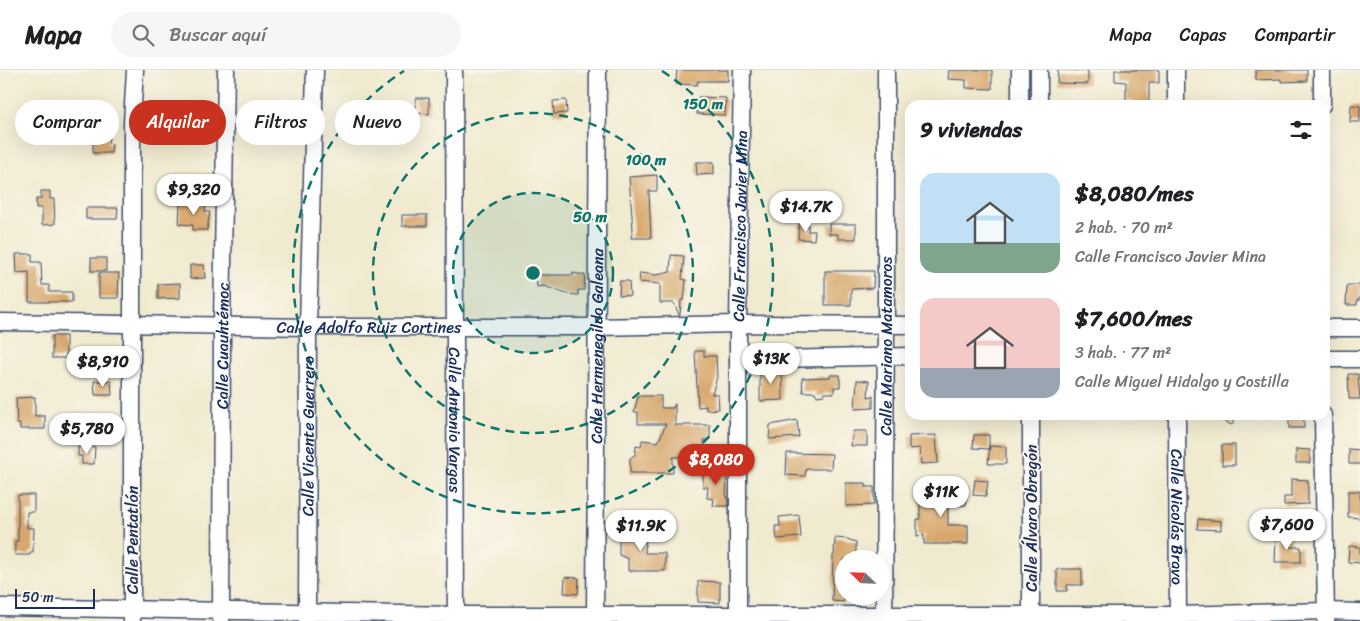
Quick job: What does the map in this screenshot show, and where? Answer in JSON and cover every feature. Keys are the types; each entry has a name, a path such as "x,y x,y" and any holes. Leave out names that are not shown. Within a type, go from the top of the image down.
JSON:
{"street":[{"name":"Calle Pentatlón","path":"132,615 132,123 134,70"},
{"name":"Calle Cuauhtémoc","path":"221,616 222,325 226,70"},
{"name":"Calle Vicente Guerrero","path":"306,617 308,327 315,70"},
{"name":"Calle Antonio Vargas","path":"454,70 456,618"},
{"name":"Calle Hermenegildo Galeana","path":"595,618 595,327 598,70"},
{"name":"Calle Francisco Javier Mina","path":"738,618 738,324 742,70"},
{"name":"Calle Mariano Matamoros","path":"884,617 886,70"},
{"path":"1020,70 1020,100"},
{"path":"1039,70 1039,100"},
{"path":"1176,70 1176,100"},
{"path":"1322,70 1322,100"},
{"name":"Calle Adolfo Ruiz Cortines","path":"0,322 308,327 595,327 738,324 905,325"},
{"path":"1330,328 1360,328"},
{"path":"738,360 905,356"},
{"path":"1330,359 1360,359"},
{"name":"Calle Álvaro Obregón","path":"1031,420 1031,618"},
{"name":"Calle Nicolás Bravo","path":"1177,420 1178,618"},
{"path":"1323,420 1326,616"},
{"path":"0,607 132,615 456,618 1178,618 1326,616 1360,612"}],"building":[{"path":"677,70 728,70 728,81 698,81 697,85 676,84"},
{"path":"949,70 992,70 992,89 966,88 966,80 948,79"},
{"path":"1058,70 1088,71 1088,84 1057,83"},
{"path":"1115,70 1159,70 1159,83 1149,83 1149,100 1126,100 1126,82 1115,81"},
{"path":"1256,70 1307,70 1307,81 1281,82 1281,79 1256,80"},
{"path":"698,97 726,98 725,115 697,114"},
{"path":"416,98 429,98 429,114 420,113 420,100 416,100"},
{"path":"566,100 567,113 554,114 553,101"},
{"path":"1351,105 1360,106 1360,122 1350,122"},
{"path":"93,145 112,145 111,153 93,153"},
{"path":"696,162 714,162 714,174 697,175"},
{"path":"657,175 657,191 649,191 651,238 631,238 633,229 629,177"},
{"path":"41,191 50,191 50,199 54,199 55,224 42,225 42,208 36,208 36,199 41,199"},
{"path":"180,203 206,204 205,212 210,212 207,230 193,230 193,225 179,224"},
{"path":"86,208 118,208 117,219 86,219"},
{"path":"402,215 427,215 427,226 402,226"},
{"path":"799,224 808,224 808,231 815,231 814,240 798,239"},
{"path":"829,224 856,224 856,239 838,239 838,234 829,234"},
{"path":"16,254 32,254 32,262 41,262 42,285 49,285 49,292 72,292 72,302 29,302 29,272 17,273"},
{"path":"671,255 684,256 682,279 686,280 684,300 681,300 680,315 674,303 660,303 660,284 639,282 640,273 657,275 670,272"},
{"path":"91,258 106,258 106,271 91,271"},
{"path":"190,265 204,265 205,278 190,279"},
{"path":"825,271 874,271 873,288 851,289 851,305 825,305"},
{"path":"99,273 119,273 118,298 99,298"},
{"path":"573,273 585,275 584,290 578,290 578,295 567,294 544,286 537,287 536,275 573,275"},
{"path":"620,281 629,281 630,296 619,295"},
{"path":"180,283 180,298 158,299 158,284"},
{"path":"1347,285 1360,285 1360,300 1357,300 1357,305 1346,305"},
{"path":"52,336 66,336 66,358 52,358"},
{"path":"695,351 704,351 704,356 716,356 717,377 712,394 718,394 719,409 706,410 706,406 698,407"},
{"path":"760,369 782,369 783,400 760,401"},
{"path":"1348,374 1358,374 1360,399 1349,399"},
{"path":"830,375 840,375 840,387 834,387 834,393 824,393 824,395 817,396 815,392 803,392 802,378 830,377"},
{"path":"857,380 869,381 868,397 873,396 873,408 855,409"},
{"path":"94,381 111,381 112,395 95,395"},
{"path":"638,396 661,396 661,408 673,408 675,404 675,425 710,425 710,440 704,440 705,456 673,457 673,473 630,473 630,458 635,455 636,446 641,447 642,440 658,442 666,424 638,424 638,412 634,412"},
{"path":"35,397 35,416 45,416 45,429 20,429 20,424 17,424 16,398"},
{"path":"797,420 799,437 769,439 770,425"},
{"path":"1220,420 1234,420 1232,425"},
{"path":"1289,420 1304,420 1304,428 1289,428"},
{"path":"853,431 867,431 867,446 851,446"},
{"path":"936,435 938,463 921,464 920,448 909,449 909,436"},
{"path":"974,435 989,435 989,449 973,448"},
{"path":"1222,445 1235,445 1235,465 1222,465"},
{"path":"990,446 1006,447 1006,464 988,464"},
{"path":"78,447 95,447 94,464 82,464 82,456 78,456"},
{"path":"1296,449 1310,450 1310,463 1296,463"},
{"path":"1349,449 1360,450 1360,464 1349,464"},
{"path":"787,453 832,454 831,469 806,469 805,476 786,475"},
{"path":"703,469 727,470 726,497 728,498 728,506 713,506 714,499 707,498 708,487 703,487"},
{"path":"1291,479 1308,480 1308,504 1284,505 1284,497 1291,497"},
{"path":"975,480 988,481 986,496 973,495"},
{"path":"846,483 866,483 866,487 874,487 874,505 846,506"},
{"path":"967,489 966,505 948,506 948,525 968,525 968,544 924,544 924,535 917,536 917,519 920,519 920,494 932,494 932,490"},
{"path":"1348,491 1360,491 1360,518 1348,517"},
{"path":"18,495 34,495 34,512 27,512 27,528 34,528 33,552 30,552 30,555 15,555 15,541 18,541"},
{"path":"799,515 801,537 777,539 775,526 780,526 779,517"},
{"path":"1198,519 1221,521 1221,530 1197,529"},
{"path":"636,521 647,522 645,553 665,553 665,571 628,571 628,559 619,555 619,539 634,539"},
{"path":"835,538 856,542 856,550 835,550 835,601 832,601"},
{"path":"1276,538 1291,538 1290,547 1301,547 1301,562 1275,562"},
{"path":"1349,546 1360,547 1360,563 1348,562"},
{"path":"1057,569 1082,569 1082,585 1067,585 1067,591 1057,591"},
{"path":"565,577 579,578 578,594 564,593"},
{"path":"698,581 720,582 720,603 698,602"}]}
